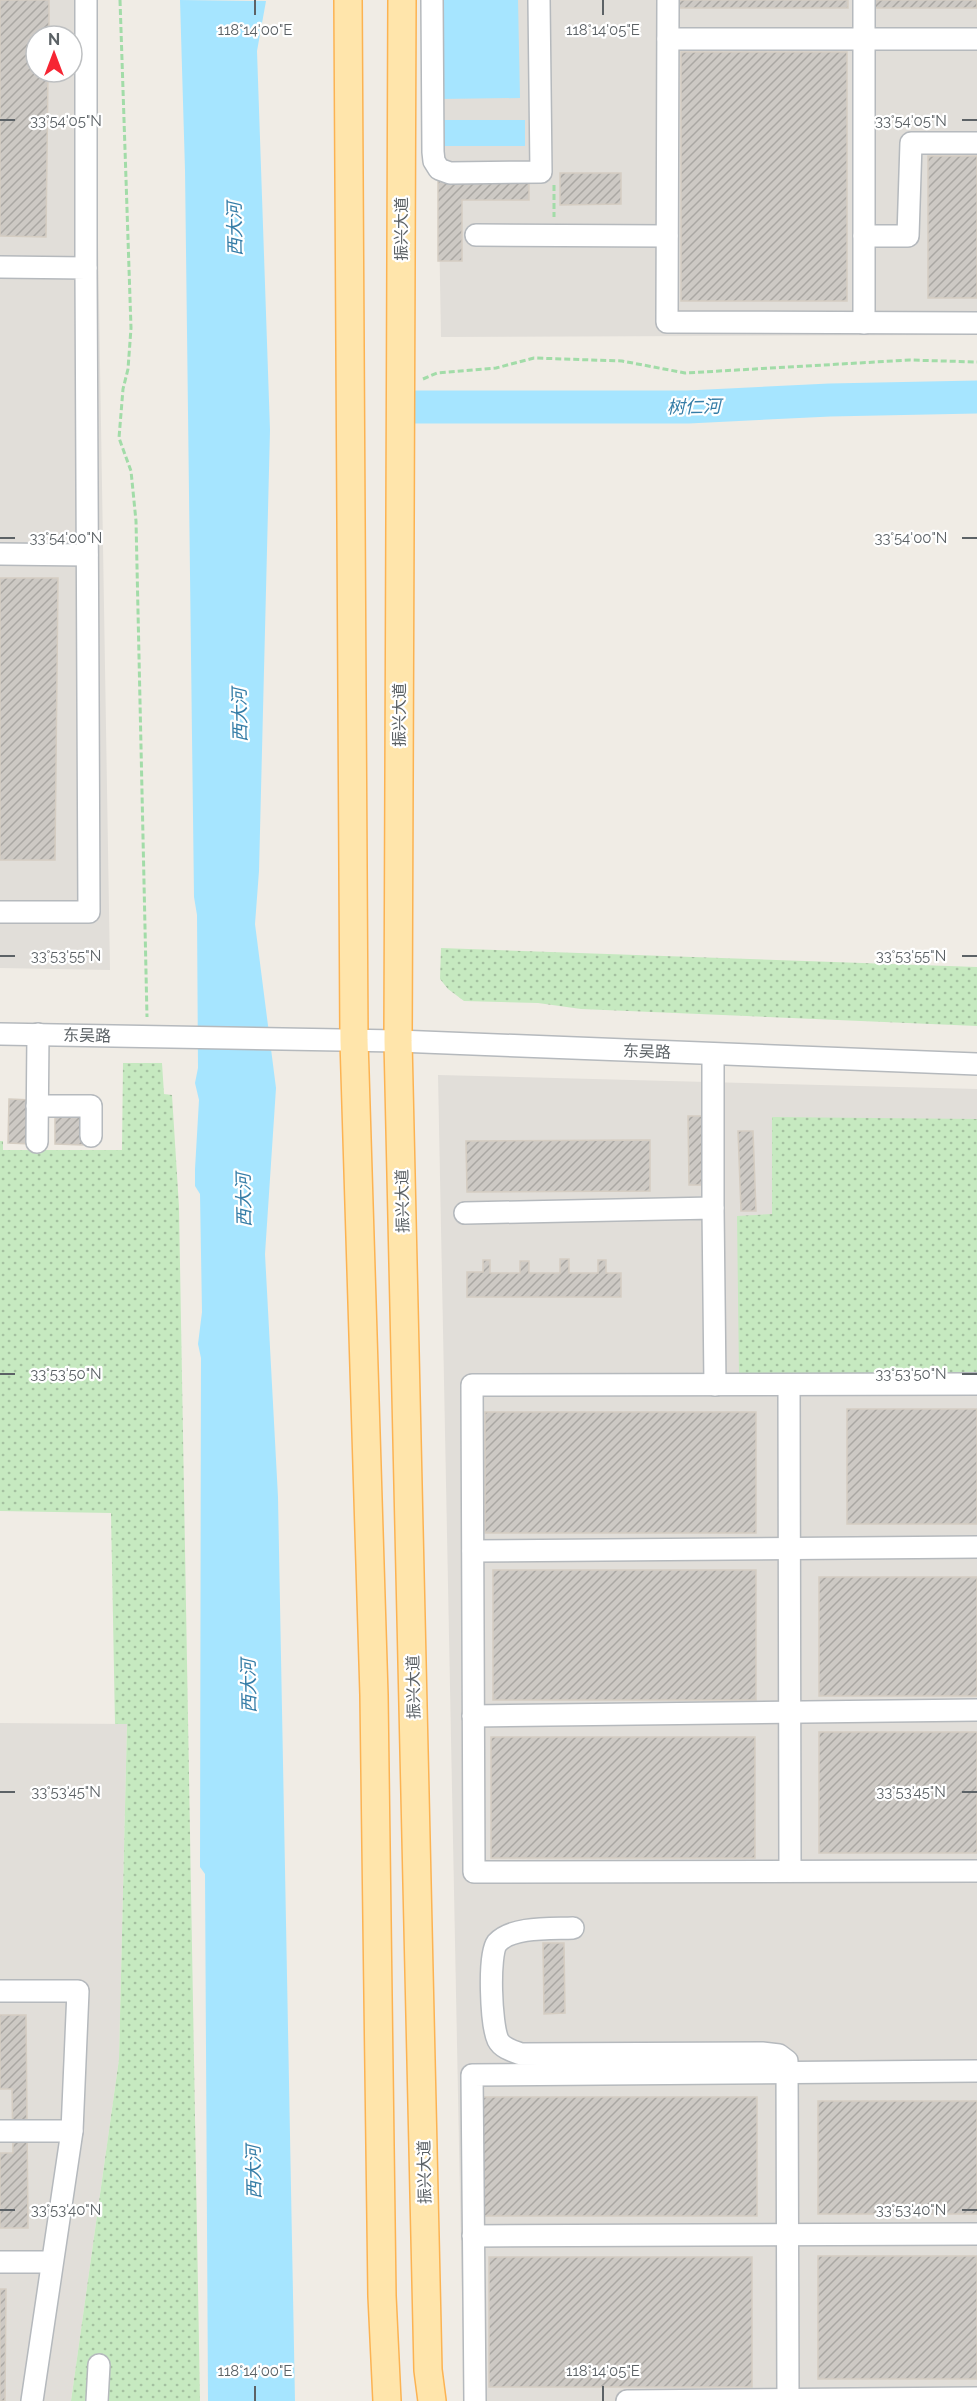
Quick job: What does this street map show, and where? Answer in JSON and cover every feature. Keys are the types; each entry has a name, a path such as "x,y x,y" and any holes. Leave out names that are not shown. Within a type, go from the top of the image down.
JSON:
{"main road":[{"path":"348,0 354,1040 374,1695 382,2295 387,2401"},
{"name":"振兴大道","path":"402,0 398,1041 428,2358 432,2401"}],"street":[{"path":"0,912 89,912 86,0"},
{"path":"432,0 433,152 434,161 439,169 450,173 541,172 539,0"},
{"path":"668,0 667,322 977,323"},
{"path":"864,0 864,323"},
{"path":"668,39 977,39"},
{"path":"864,236 908,236 911,144 977,143"},
{"path":"476,235 668,236"},
{"path":"0,267 86,268"},
{"path":"0,555 87,555"},
{"name":"东吴路","path":"0,1034 398,1041 977,1064"},
{"path":"37,1142 38,1034"},
{"path":"713,1054 715,1384"},
{"path":"37,1106 92,1106 92,1136"},
{"path":"465,1213 713,1208"},
{"path":"789,1384 790,1871"},
{"path":"977,1384 472,1385 474,1872 977,1871"},
{"path":"472,1551 977,1547"},
{"path":"473,1716 977,1710"},
{"path":"573,1928 518,1932 497,1944 492,1956 493,2020 499,2042 508,2050 521,2054 762,2053 779,2055 787,2061 788,2400"},
{"path":"0,1991 78,1991 72,2131 32,2401"},
{"path":"475,2401 472,2075 977,2071"},
{"path":"0,2131 72,2131"},
{"path":"473,2236 977,2234"},
{"path":"0,2262 51,2262"},
{"path":"97,2401 99,2365"},
{"path":"627,2401 977,2398"}],"path":[{"path":"120,0 131,328 119,438 131,471 136,521 146,896 147,1036"},
{"path":"541,172 549,175 554,183 554,235"},
{"path":"400,391 437,373 496,368 534,358 622,361 685,373 910,360 977,362"}],"shaded area":[{"path":"0,0 94,0 110,970 0,968"},
{"path":"435,0 977,0 977,335 441,337"},
{"path":"438,1075 977,1089 977,2401 464,2401"},
{"path":"0,1723 127,1724 119,2059 71,2401 0,2401"}],"green space":[{"path":"441,948 977,967 977,1026 581,1009 538,1003 464,1001 448,989 440,979"},
{"path":"123,1063 162,1063 164,1094 172,1095 179,1207 200,2401 71,2401 119,2059 127,1724 115,1724 111,1513 0,1511 0,1141 3,1141 3,1150 122,1150"},
{"path":"772,1117 977,1119 977,1377 739,1376 737,1216 772,1214"}],"water":[{"name":"西大河","path":"180,0 266,1 257,51 270,430 259,871 255,924 276,1088 265,1254 278,1497 295,2401 208,2401 205,1874 200,1867 201,1358 198,1344 202,1312 200,1194 195,1186 199,1100 195,1083 198,1068 197,915 194,897 185,170"},
{"path":"438,0 518,0 520,98 439,99"},
{"path":"440,120 525,120 525,146 440,146"}],"building":[{"path":"0,0 49,0 49,24 24,24 24,84 48,84 46,237 0,236"},
{"path":"679,0 848,0 848,8 679,8"},
{"path":"873,0 977,0 977,8 873,8"},
{"path":"681,52 847,52 847,301 681,301"},
{"path":"928,156 977,156 977,298 928,298"},
{"path":"560,173 621,173 621,204 560,205"},
{"path":"529,176 529,200 462,200 462,261 438,261 438,177"},
{"path":"0,578 58,578 55,860 0,860"},
{"path":"9,1099 32,1100 31,1144 8,1143"},
{"path":"55,1113 83,1113 83,1145 55,1144"},
{"path":"688,1116 704,1116 704,1185 689,1185"},
{"path":"738,1131 753,1131 756,1211 741,1211"},
{"path":"650,1140 650,1191 467,1192 466,1141"},
{"path":"560,1259 569,1259 569,1273 598,1273 598,1260 606,1260 606,1273 621,1273 621,1297 467,1297 467,1272 483,1272 483,1260 490,1260 490,1273 520,1273 520,1261 529,1261 529,1273 560,1273"},
{"path":"847,1409 977,1409 977,1524 847,1524"},
{"path":"485,1412 756,1412 756,1533 485,1533"},
{"path":"493,1570 756,1570 756,1700 493,1700"},
{"path":"819,1577 977,1577 977,1696 819,1696"},
{"path":"819,1732 977,1732 977,1853 819,1853"},
{"path":"491,1737 755,1737 755,1858 491,1858"},
{"path":"543,1943 564,1943 565,2013 544,2014"},
{"path":"0,2015 26,2015 28,2228 0,2228 0,2153 13,2153 12,2089 0,2089"},
{"path":"483,2097 757,2097 757,2216 483,2216"},
{"path":"818,2101 977,2101 977,2214 818,2214"},
{"path":"818,2256 977,2256 977,2379 818,2379"},
{"path":"489,2257 752,2257 752,2387 489,2387"},
{"path":"0,2289 6,2289 5,2401 0,2401"}],"waterway":[{"name":"树仁河","path":"411,407 688,407 830,400 977,397"}]}
